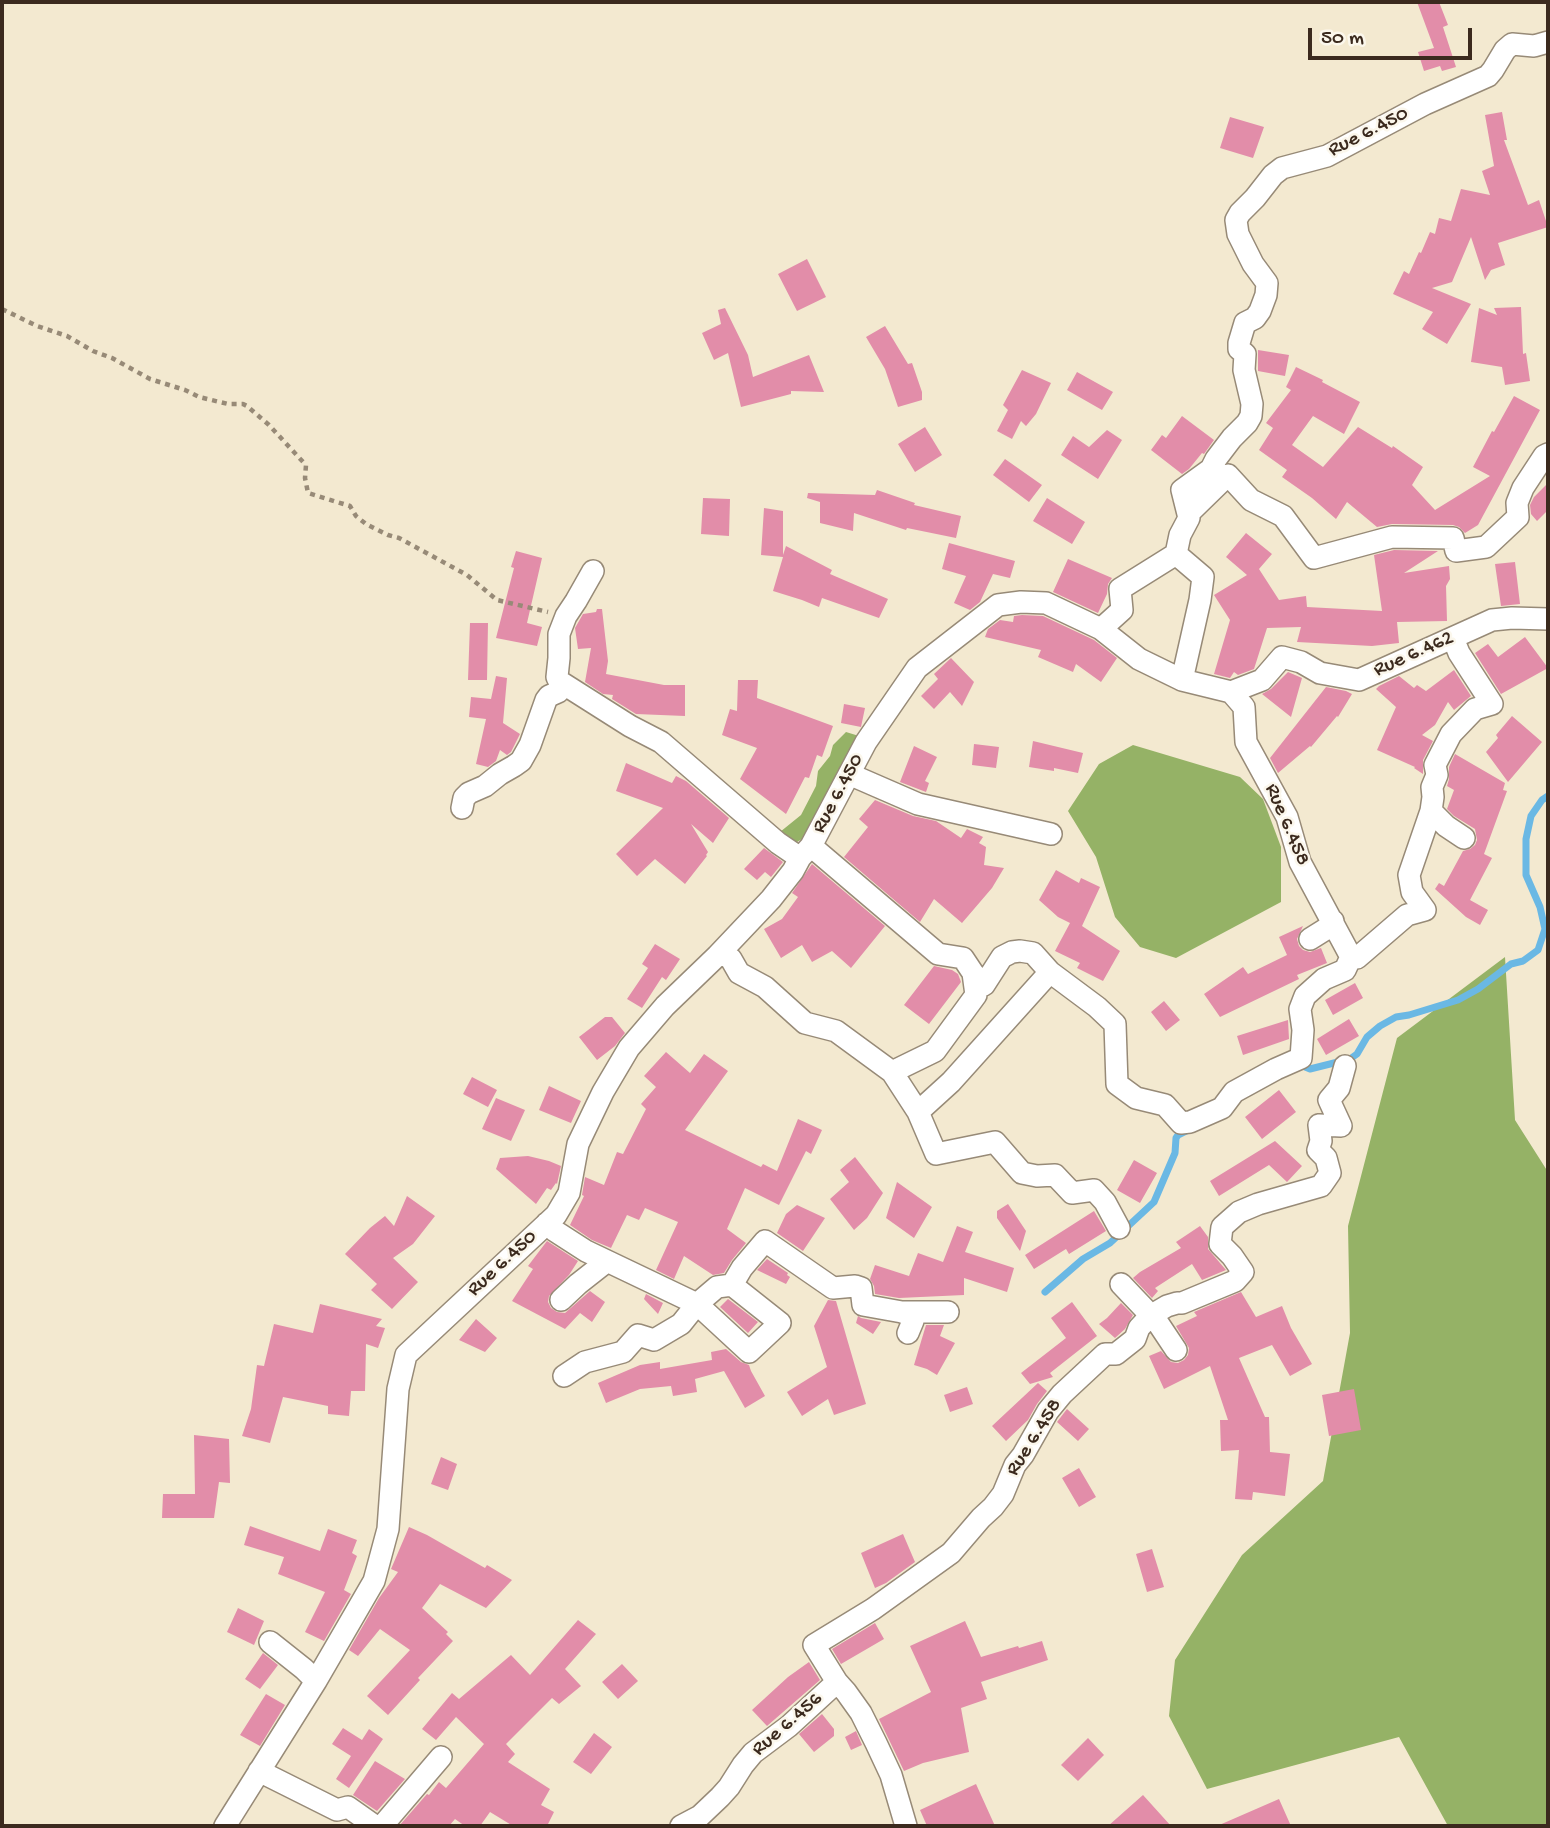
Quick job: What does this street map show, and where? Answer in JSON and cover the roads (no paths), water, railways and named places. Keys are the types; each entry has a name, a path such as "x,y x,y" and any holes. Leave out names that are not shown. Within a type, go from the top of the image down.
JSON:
{"street":[{"name":"Rue 6.450","path":"1176,554 1180,535 1189,518 1182,490 1211,469 1251,416 1252,404 1244,370 1245,354 1239,349 1239,343 1245,323 1255,318 1260,311 1267,283 1253,264 1238,234 1236,220 1240,213 1282,168 1327,156 1425,104 1488,76 1505,50 1513,44 1534,46 1548,42"},
{"path":"1189,513 1228,475 1251,500 1283,516 1314,558 1392,537 1454,538 1456,551 1486,547 1518,517 1517,503 1523,488 1548,454"},
{"path":"1182,680 1203,577 1176,554 1120,589 1122,610 1101,629 1139,659 1182,680 1231,692"},
{"path":"593,571 566,616 559,634 557,677 565,685 661,742 778,843 805,852 938,954 963,958 972,974 984,985 1002,957 1012,952 1033,953 1050,972 1115,1024 1117,1084 1136,1098 1165,1105 1181,1123 1190,1122 1222,1108 1234,1092 1301,1058 1303,1030 1300,1009 1305,996 1324,979 1345,970 1351,957 1357,958 1407,915 1434,906 1412,892 1409,875 1431,811 1432,788 1437,775 1435,765 1451,734 1475,709 1492,704 1459,653 1455,643 1457,637"},
{"name":"Rue 6.450","path":"225,1826 316,1681 374,1581 388,1529 398,1389 406,1355 556,1215 569,1193 578,1144 603,1092 629,1048 665,1006 771,899 793,871 841,792 866,742 917,668 998,605 1046,603 1101,629"},
{"name":"Rue 6.462","path":"1231,692 1262,680 1282,657 1301,662 1321,673 1359,680 1492,620 1548,619"},
{"path":"462,808 464,797 469,793 485,786 521,761 530,745 546,700 565,685"},
{"name":"Rue 6.458","path":"1231,692 1244,707 1246,741 1287,817 1300,862 1351,957"},
{"path":"849,774 918,804 1051,834"},
{"path":"1431,811 1446,826 1464,838"},
{"path":"1310,939 1333,921"},
{"path":"717,956 725,955 731,958 739,972 765,987 805,1023 836,1031 892,1072 918,1112 936,1154 995,1142 1021,1173 1055,1175 1072,1194 1094,1190 1105,1202 1119,1228"},
{"path":"918,1112 951,1082 1050,972"},
{"path":"892,1072 935,1051 976,996 972,974"},
{"name":"Rue 6.458","path":"906,1826 891,1775 877,1743 861,1713 837,1682 814,1645 873,1609 950,1553 1003,1493 1015,1465 1048,1411 1062,1394 1105,1354 1116,1354 1135,1339 1139,1328 1150,1317 1167,1306 1222,1287 1243,1272 1220,1244 1222,1227 1232,1217 1258,1204 1321,1186 1330,1173 1326,1158 1318,1150 1321,1141 1319,1125 1341,1126 1329,1100 1339,1088 1345,1066"},
{"path":"547,1223 555,1231 606,1262 696,1304 749,1352 780,1323 732,1285 717,1287 696,1304 681,1324 654,1340 638,1335 623,1352 585,1362 564,1376"},
{"path":"732,1285 742,1268 765,1241 833,1288 861,1288 863,1305 911,1315 913,1321 908,1333"},
{"path":"561,1300 606,1262"},
{"path":"1121,1284 1158,1323 1176,1350"},
{"path":"902,1312 948,1312"},
{"path":"270,1642 316,1681"},
{"name":"Rue 6.456","path":"681,1826 710,1807 729,1787 753,1753 789,1726 837,1682"},
{"path":"382,1826 441,1757"},
{"path":"259,1771 337,1810 348,1807 375,1826"}],"waterway":[{"path":"1298,1064 1310,1069 1350,1059 1357,1054 1367,1037 1380,1026 1396,1017 1458,1000 1478,989 1511,964 1523,961 1538,950 1545,929 1540,907 1526,875 1526,839 1531,816 1548,796"},
{"path":"1045,1292 1083,1259 1110,1243 1154,1202 1175,1153 1176,1138 1190,1129"}]}
